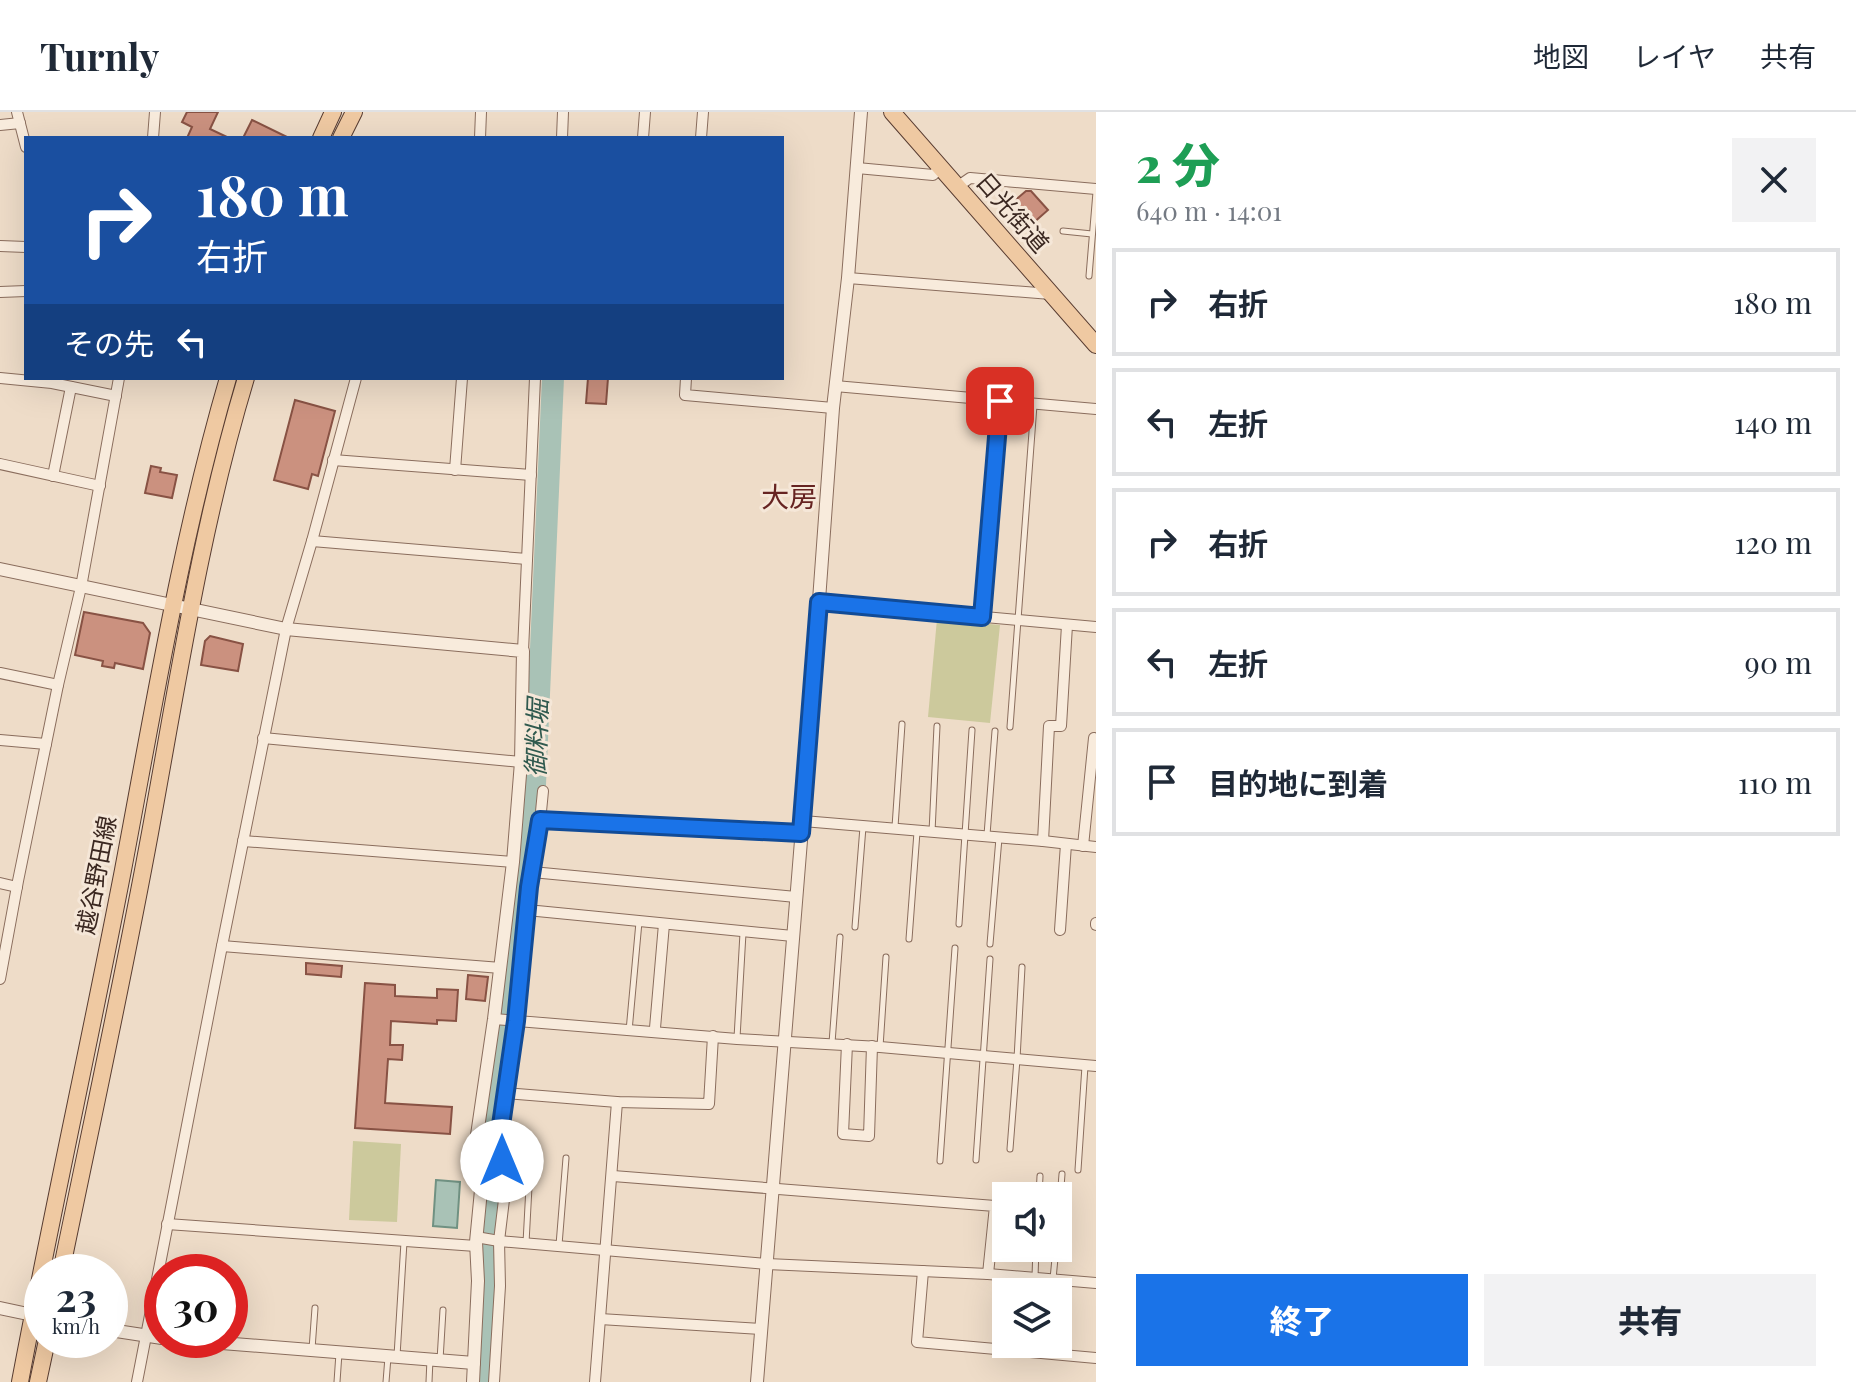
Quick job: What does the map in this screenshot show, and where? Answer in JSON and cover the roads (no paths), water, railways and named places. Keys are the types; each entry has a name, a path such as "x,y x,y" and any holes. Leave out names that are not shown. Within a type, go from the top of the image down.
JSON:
{"main road":[{"path":"322,136 333,112"},
{"path":"342,136 354,112"},
{"name":"日光街道","path":"892,112 1096,345"},
{"name":"越谷野田線","path":"49,1254 174,605 208,447 227,380"},
{"name":"越谷野田線","path":"65,1254 135,915 191,609 223,462 245,380"},
{"name":"越谷野田線","path":"20,1382 26,1358"},
{"path":"38,1382 43,1358"}],"street":[{"path":"153,136 155,112"},
{"path":"480,136 481,112"},
{"path":"562,136 563,112"},
{"path":"643,136 645,112"},
{"path":"701,136 703,112"},
{"path":"757,1382 786,1042 833,408 848,278 861,112"},
{"path":"0,125 19,117 24,138"},
{"path":"857,168 933,175 940,168"},
{"path":"957,187 970,178 1096,190"},
{"path":"0,246 24,247"},
{"path":"848,278 1051,294"},
{"path":"0,292 24,291"},
{"path":"0,378 24,379"},
{"path":"0,979 58,685 81,587 119,380"},
{"path":"161,1254 286,629 355,380"},
{"path":"455,470 462,380"},
{"path":"494,1382 500,1286 487,1240 477,1135 496,1019 521,762 535,380"},
{"path":"686,380 685,395 833,408"},
{"path":"52,381 116,396"},
{"path":"835,386 1096,409"},
{"path":"53,476 71,387"},
{"path":"982,617 1000,401"},
{"path":"333,460 531,475"},
{"path":"0,464 100,486"},
{"path":"312,541 527,559"},
{"path":"0,569 286,629 523,651"},
{"path":"819,602 1096,627"},
{"path":"1043,841 1049,726 1061,726 1067,625"},
{"path":"0,673 58,685"},
{"path":"263,738 521,762"},
{"path":"1083,846 1094,738"},
{"path":"0,740 46,744"},
{"path":"473,1382 478,1281 487,1240 506,1183 499,1139 543,791"},
{"path":"540,820 863,826 1096,847"},
{"path":"243,841 513,862"},
{"path":"1060,930 1066,844"},
{"path":"532,872 796,897"},
{"path":"0,883 17,887"},
{"path":"527,910 793,936"},
{"path":"655,1028 664,924"},
{"path":"222,946 501,968"},
{"path":"496,1019 737,1039 876,1046 1090,1066"},
{"path":"506,1093 617,1102 709,1104 713,1036"},
{"path":"847,1044 843,1134 869,1136 876,1046"},
{"path":"595,1382 617,1102"},
{"path":"613,1176 995,1206 988,1274"},
{"path":"167,1224 404,1241 487,1240 767,1264 1034,1278"},
{"path":"923,1271 917,1342 1096,1358"},
{"path":"1072,1281 1096,1283"},
{"path":"0,1308 24,1313"},
{"path":"600,1319 761,1329"},
{"path":"248,1345 474,1363"},
{"path":"137,1382 144,1347"}],"lane":[{"path":"1089,276 1096,190"},
{"path":"1063,231 1092,234"},
{"path":"1010,727 1034,404"},
{"path":"895,829 902,724"},
{"path":"932,832 937,726"},
{"path":"959,924 972,730"},
{"path":"987,836 995,731"},
{"path":"855,927 863,826"},
{"path":"909,939 917,831"},
{"path":"990,944 999,837"},
{"path":"629,1031 639,921"},
{"path":"737,1039 743,931"},
{"path":"832,1043 840,937"},
{"path":"940,1161 955,948"},
{"path":"876,1046 886,957"},
{"path":"976,1160 990,959"},
{"path":"1010,1149 1022,967"},
{"path":"1078,1170 1090,1066"},
{"path":"526,1243 531,1149"},
{"path":"559,1246 566,1158"},
{"path":"1061,1182 1062,1174"},
{"path":"1040,1176 1040,1182"},
{"path":"386,1382 392,1356 404,1241"},
{"path":"1034,1278 1035,1262"},
{"path":"312,1350 315,1308"},
{"path":"429,1382 443,1310"},
{"path":"337,1382 339,1352"}],"waterway":[{"name":"御料堀","path":"484,1382 496,1173 489,1135 534,807 553,380"}],"district":[{"name":"大房","path":"789,497"}]}
